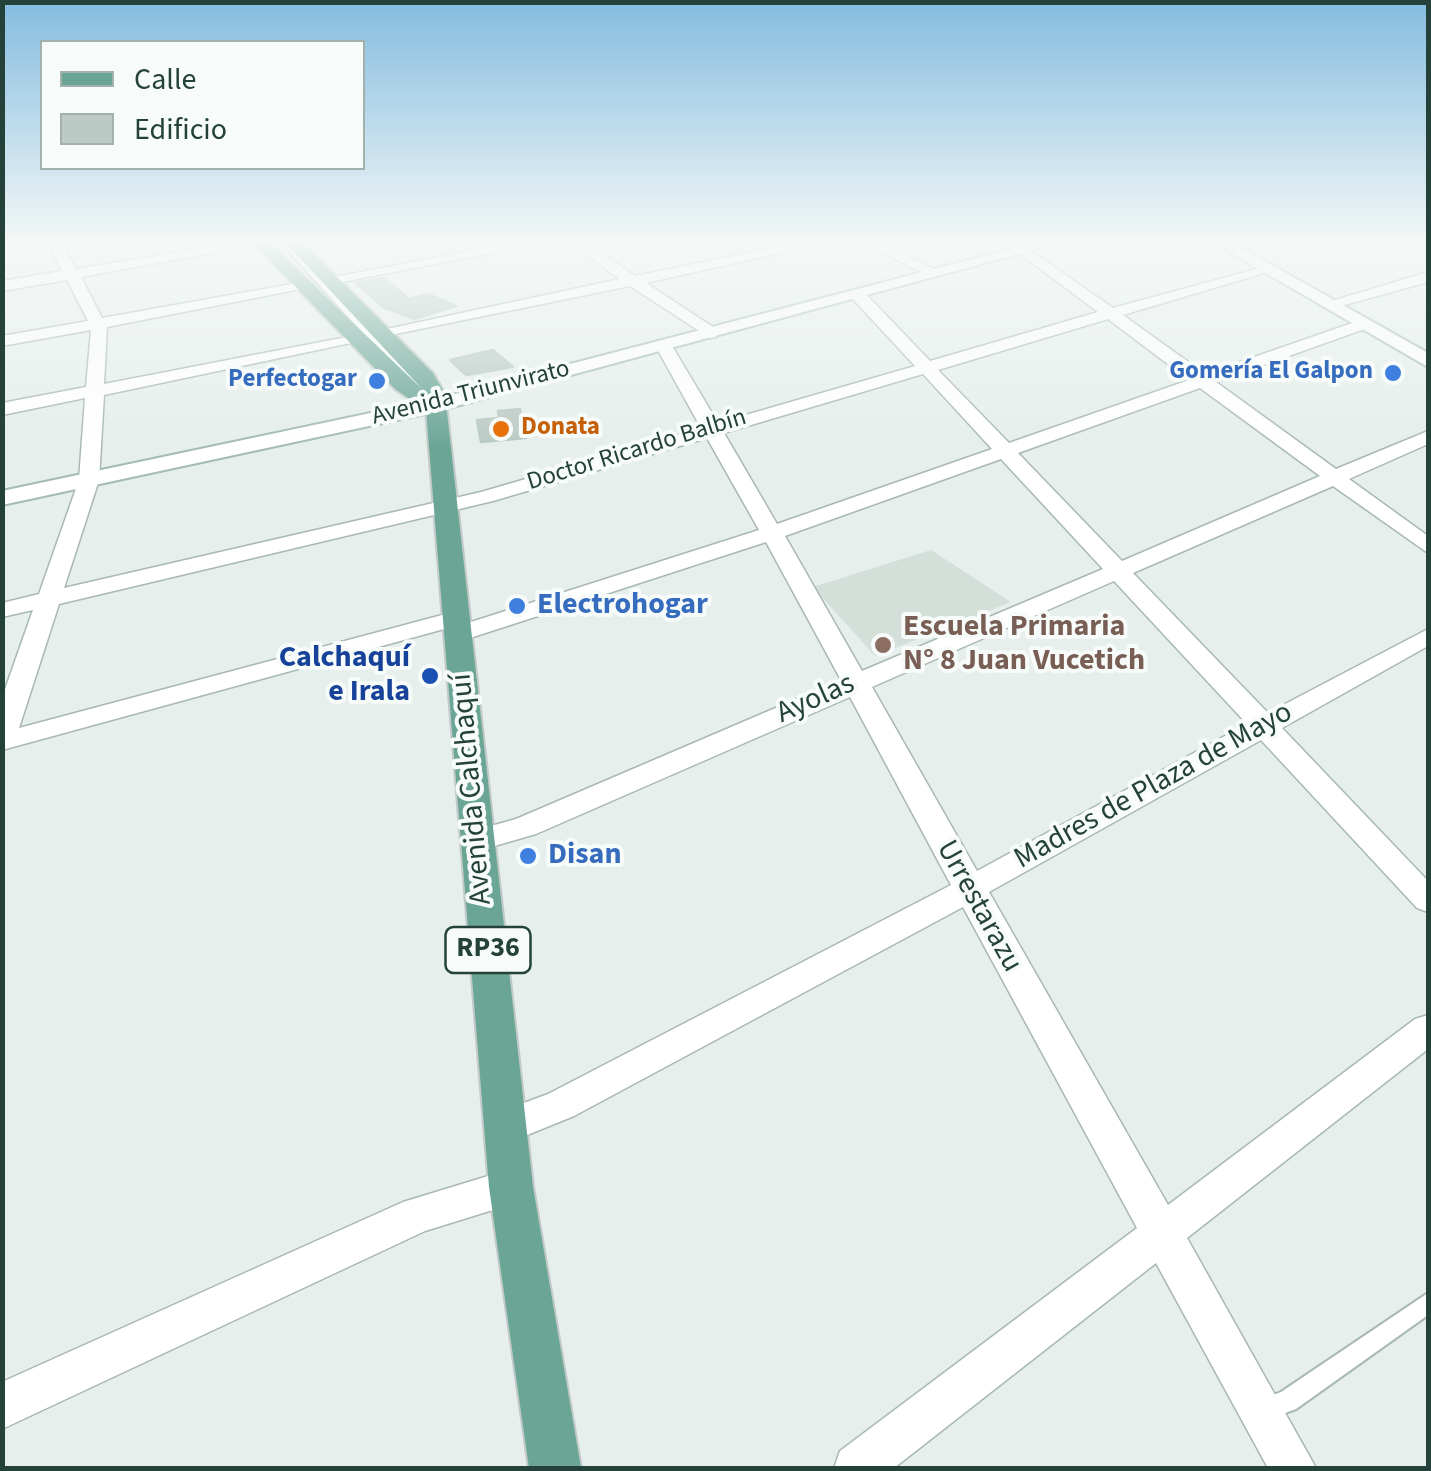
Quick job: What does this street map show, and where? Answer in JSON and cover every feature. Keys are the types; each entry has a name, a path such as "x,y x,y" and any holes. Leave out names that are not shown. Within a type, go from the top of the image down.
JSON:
{"main road":[{"path":"329,312 402,385 434,406"},
{"name":"Avenida Calchaquí","path":"362,312 432,386 511,1187 555,1468"}],"street":[{"path":"2,740 89,480 98,324 92,312"},
{"path":"2,341 165,312"},
{"path":"381,332 480,312"},
{"path":"679,312 710,333"},
{"name":"Avenida Triunvirato","path":"2,498 434,406 790,312"},
{"path":"874,312 1428,900"},
{"name":"Doctor Ricardo Balbín","path":"2,610 486,497 1108,312"},
{"path":"1111,312 1428,546"},
{"path":"1343,312 1428,360"},
{"path":"2,740 457,626 772,532 1364,324"},
{"path":"2,409 358,340"},
{"name":"Urrestarazu","path":"663,345 772,532 1293,1468"},
{"name":"Ayolas","path":"477,840 524,828 1428,437"},
{"name":"Madres de Plaza de Mayo","path":"505,1127 562,1105 968,890 1428,636"},
{"path":"858,1468 1428,1029"},
{"path":"2,1406 417,1215 511,1187"}],"lane":[{"path":"348,312 434,406"},
{"path":"1261,1411 1288,1401 1428,1303"}],"shaded area":[{"path":"931,550 1011,602 875,656 813,587"}],"building":[{"path":"395,312 438,312 414,319"},
{"path":"493,350 513,367 466,375 450,360"},
{"name":"Donata","path":"520,409 526,438 481,442 477,420 499,418 498,411"}],"place":[{"name":"Gomería El Galpon","path":"1393,373"},
{"name":"Perfectogar","path":"377,381"},
{"name":"Donata","path":"501,429"},
{"name":"Electrohogar","path":"517,606"},
{"name":"Escuela Primaria N° 8 Juan Vucetich","path":"883,645"},
{"name":"Calchaquí e Irala","path":"430,676"},
{"name":"Disan","path":"528,856"}]}
